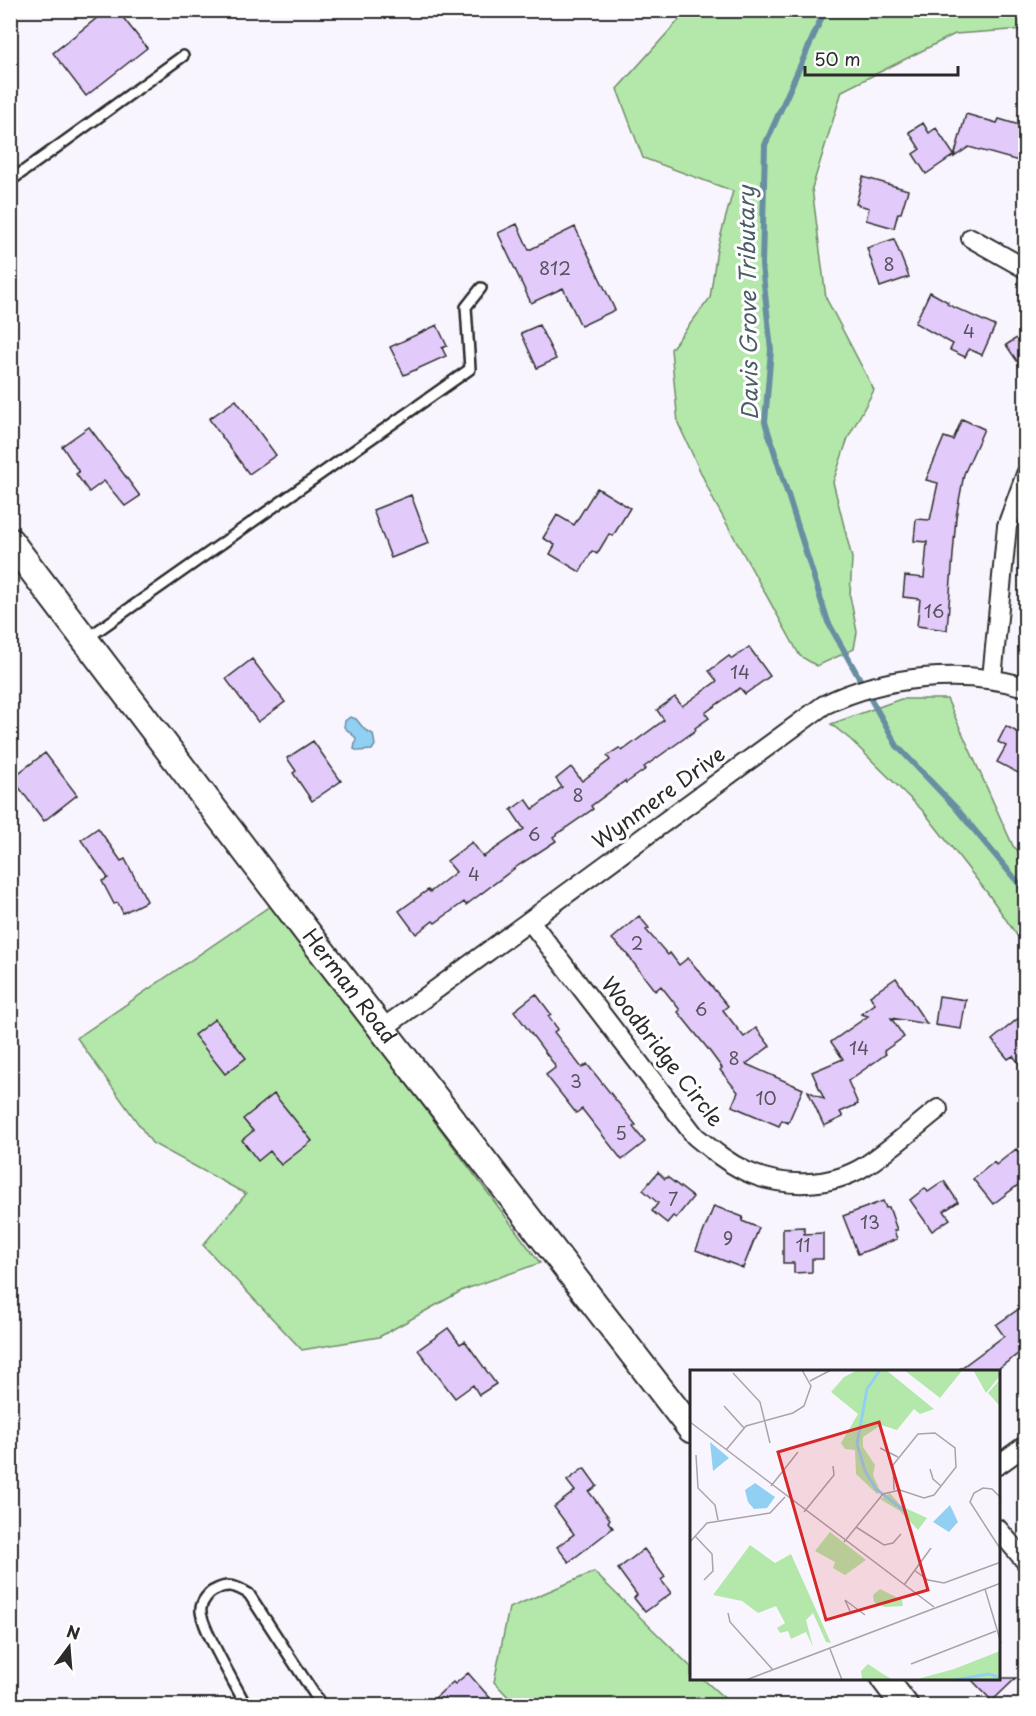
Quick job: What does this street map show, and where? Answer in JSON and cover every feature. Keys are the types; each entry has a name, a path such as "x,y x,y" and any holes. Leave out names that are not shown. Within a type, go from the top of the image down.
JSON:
{"street":[{"path":"970,238 1026,268"},
{"path":"992,678 1007,526 1026,474"},
{"name":"Herman Road","path":"10,541 690,1428"},
{"name":"Wynmere Drive","path":"382,1029 816,711 864,688 925,679 992,678 1026,687"},
{"name":"Woodbridge Circle","path":"530,921 695,1136 713,1152 745,1171 767,1179 791,1183 817,1183 839,1177 864,1167 938,1109"},
{"path":"1000,1464 1026,1445"},
{"path":"1000,1530 1026,1562"},
{"path":"886,1680 905,1706"}],"lane":[{"path":"10,181 183,56"},
{"path":"86,639 470,369 466,307 480,288"},
{"path":"243,1700 203,1623 201,1608 210,1592 225,1585 236,1586 249,1594 322,1706"}],"green space":[{"path":"687,11 1025,11 1025,29 955,34 842,91 812,188 826,298 874,390 848,438 833,482 852,558 850,596 857,632 854,649 817,666 800,656 714,501 678,423 671,349 710,298 717,249 733,191 643,158 617,89"},
{"path":"901,699 947,699 1013,846 1025,857 1025,947 989,895 924,812 851,740 831,724"},
{"path":"273,904 540,1263 463,1290 379,1337 302,1350 203,1245 246,1194 152,1143 77,1038"},
{"path":"594,1572 690,1666 690,1680 704,1680 732,1705 516,1705 494,1682 509,1608"}],"water":[{"path":"350,717 356,719 365,730 373,734 375,745 372,750 354,749 356,738 344,727 345,721"}],"building":[{"path":"107,10 117,10 147,48 86,96 53,53"},
{"path":"966,114 997,123 999,119 1026,127 1026,163 969,147 954,157"},
{"path":"923,123 929,133 936,128 954,155 926,174 913,154 920,149 909,132"},
{"path":"863,177 908,190 894,228 866,220 869,208 856,204"},
{"path":"517,224 529,250 575,227 615,310 581,326 563,288 531,303 498,233"},
{"path":"894,239 909,277 880,287 867,248"},
{"path":"930,292 948,302 947,304 995,326 982,355 969,349 965,357 950,350 953,344 915,323"},
{"path":"437,325 447,346 442,348 446,356 404,375 390,347"},
{"path":"539,325 556,359 537,368 521,333"},
{"path":"1026,332 1026,374 1006,345"},
{"path":"236,400 276,455 249,474 209,419"},
{"path":"962,419 984,429 964,474 956,517 947,630 917,626 920,599 903,597 905,576 924,578 927,542 914,541 916,519 930,520 938,483 926,480 944,437 953,440"},
{"path":"89,427 140,496 125,506 104,481 89,492 76,474 79,472 62,446"},
{"path":"597,488 630,508 613,536 609,534 597,554 592,551 580,572 550,554 555,545 543,538 557,515 574,525"},
{"path":"411,495 429,543 391,558 373,510"},
{"path":"749,647 770,676 745,694 740,688 705,713 709,718 695,728 696,730 644,767 646,769 591,806 593,809 553,837 556,841 519,865 466,905 464,902 416,934 399,911 428,890 430,892 456,872 447,861 472,842 483,857 524,829 511,810 526,799 533,809 562,787 556,779 571,767 582,781 610,760 607,756 619,748 622,751 664,720 657,710 675,697 682,706 717,681 709,671 729,656 732,659"},
{"path":"252,659 285,702 258,722 226,679"},
{"path":"1006,726 1026,737 1026,777 997,762 1006,746 998,742"},
{"path":"313,741 341,781 312,801 293,773 296,771 287,758"},
{"path":"45,753 77,795 44,821 12,778"},
{"path":"98,828 121,861 125,859 147,901 123,913 118,903 114,904 102,881 108,878 81,840"},
{"path":"639,916 649,928 646,930 679,965 688,958 728,1006 723,1010 744,1037 756,1028 770,1046 746,1064 803,1089 788,1123 782,1120 779,1126 732,1106 738,1092 720,1070 722,1068 678,1012 680,1010 661,986 655,991 626,953 612,939"},
{"path":"896,978 927,1024 891,1018 904,1037 884,1051 886,1054 848,1081 858,1104 840,1112 843,1117 824,1126 808,1091 824,1099 812,1072 843,1059 831,1042 868,1016 861,1014 875,1004 870,996"},
{"path":"536,994 551,1014 548,1016 558,1029 554,1032 582,1068 587,1064 636,1125 633,1127 645,1142 622,1160 582,1109 576,1113 546,1075 555,1068 554,1064 514,1011"},
{"path":"939,996 966,1000 961,1029 935,1025"},
{"path":"1026,1012 1026,1071 1013,1056 1008,1059 992,1040"},
{"path":"215,1019 246,1058 225,1074 194,1035"},
{"path":"274,1094 312,1141 281,1165 270,1151 258,1161 242,1140 253,1131 243,1119"},
{"path":"1016,1149 1026,1162 1026,1179 993,1204 973,1179 994,1162 996,1165"},
{"path":"658,1172 693,1197 676,1218 673,1216 667,1223 652,1211 658,1203 643,1190"},
{"path":"944,1181 958,1202 944,1211 950,1219 932,1231 910,1200 925,1188 928,1192"},
{"path":"883,1201 886,1208 889,1207 897,1230 894,1231 897,1239 858,1254 843,1216"},
{"path":"714,1206 743,1217 742,1221 759,1228 743,1268 696,1250"},
{"path":"804,1227 804,1234 823,1233 823,1259 812,1259 812,1272 794,1273 794,1263 783,1263 783,1228"},
{"path":"1026,1304 1026,1348 996,1370 958,1370 1004,1336 996,1325"},
{"path":"448,1328 460,1344 465,1341 496,1384 479,1395 473,1385 455,1398 418,1350"},
{"path":"584,1468 597,1486 589,1492 610,1519 608,1522 613,1528 569,1562 557,1547 574,1534 554,1507 575,1491 567,1481"},
{"path":"644,1549 665,1577 661,1580 671,1593 645,1612 634,1598 637,1595 618,1569"},
{"path":"468,1673 490,1698 481,1706 426,1706 453,1682 455,1684"},
{"path":"1016,1678 992,1701 972,1680"}],"waterway":[{"name":"Davis Grove Tributary","path":"825,10 765,145 762,265 771,350 765,422 828,622 897,746 956,808 1026,892"}]}
